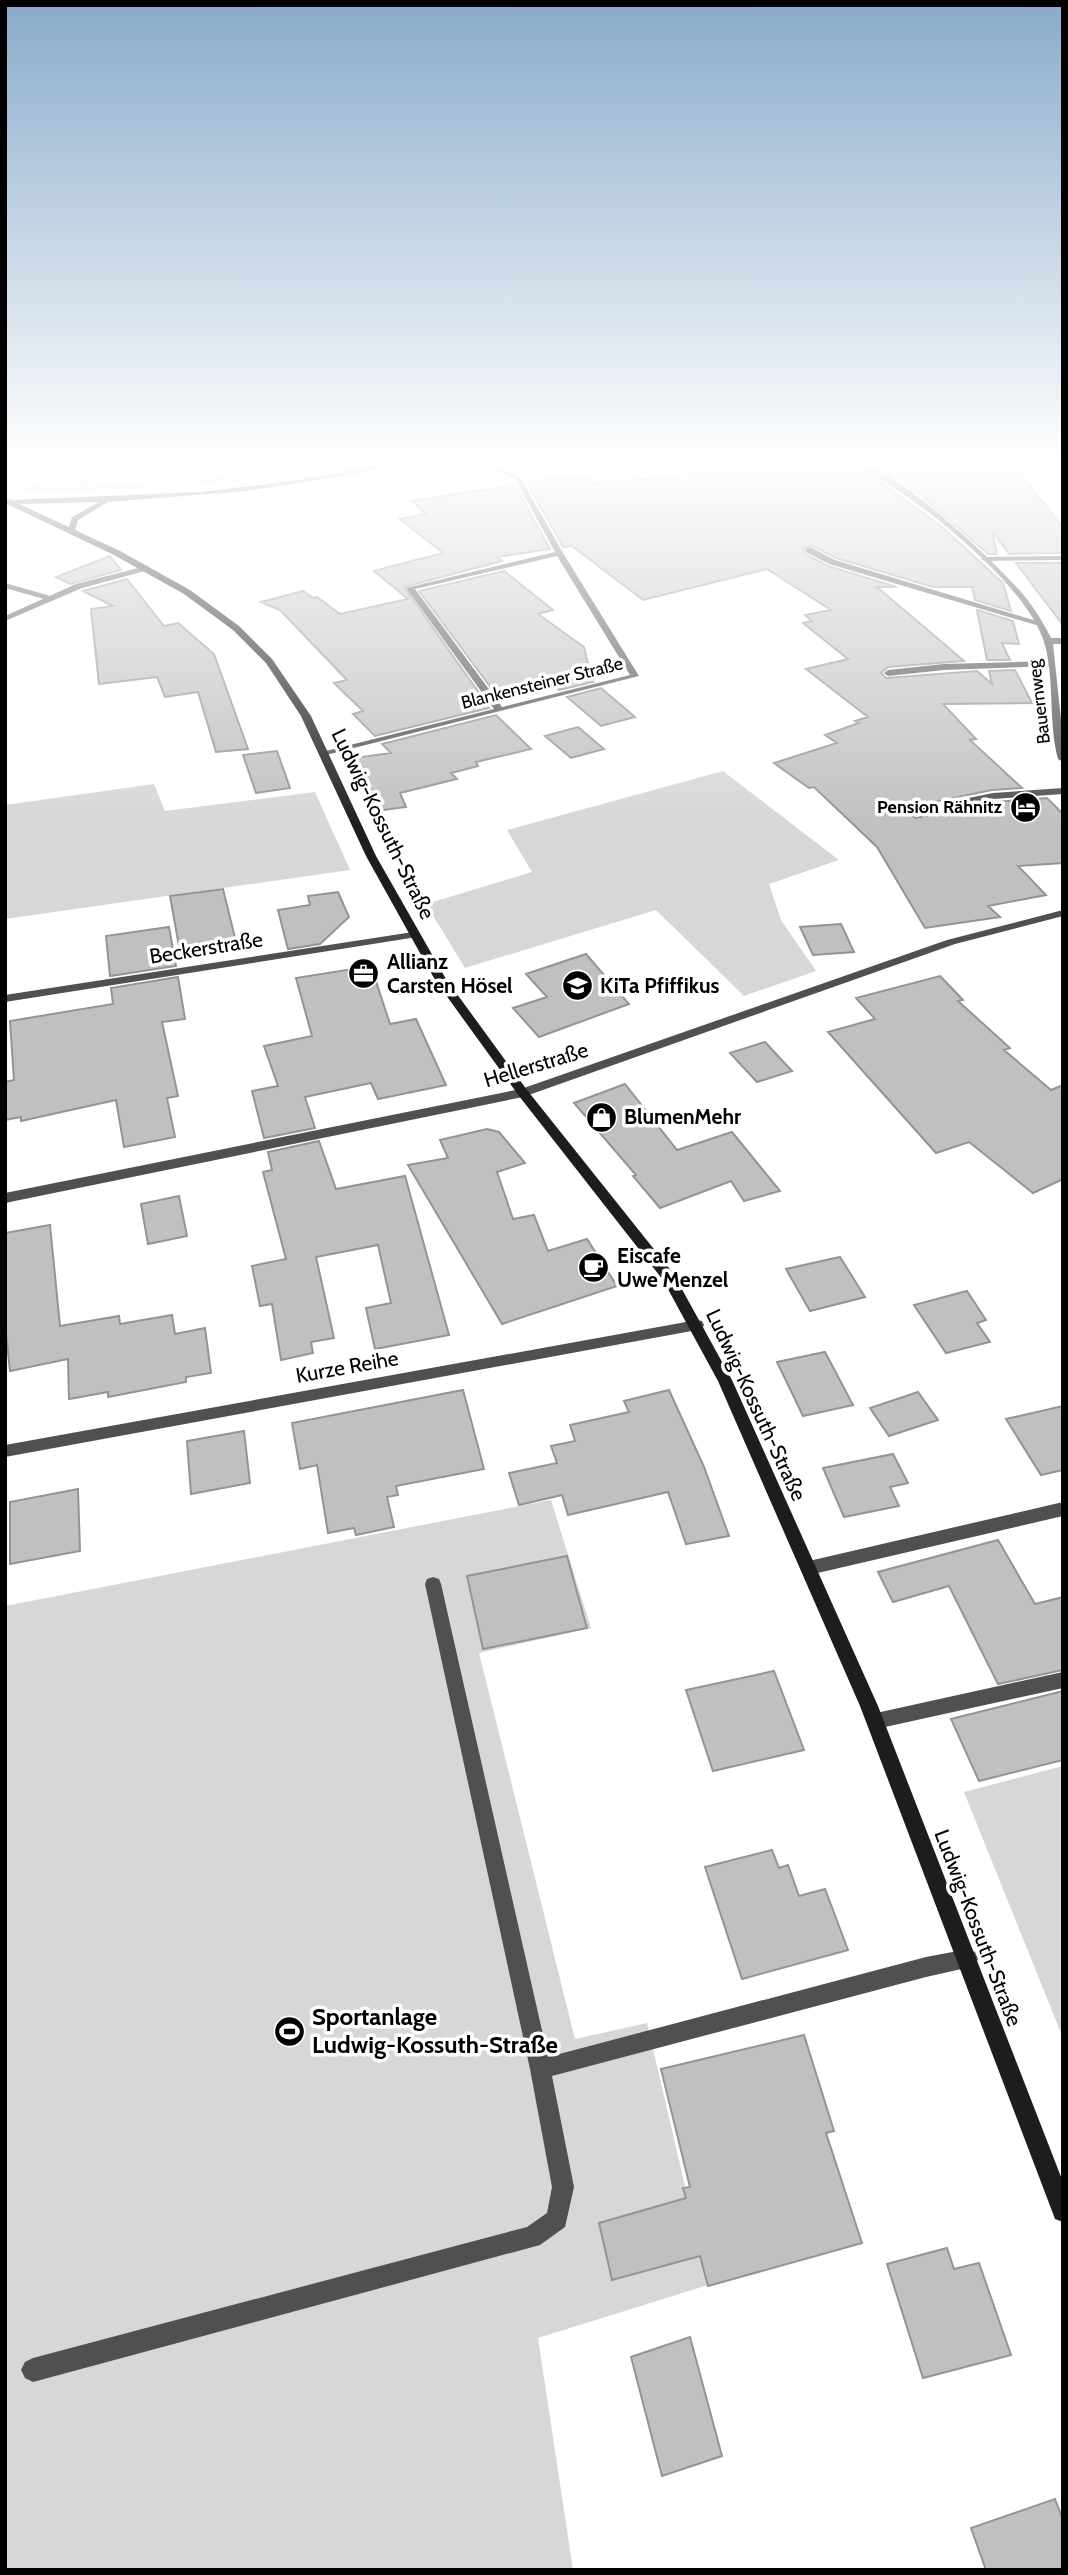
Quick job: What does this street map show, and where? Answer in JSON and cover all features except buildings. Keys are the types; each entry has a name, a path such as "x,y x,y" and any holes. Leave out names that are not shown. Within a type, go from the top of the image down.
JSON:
{"street":[{"path":"9,586 51,599"},
{"path":"5,619 79,586"},
{"name":"Ludwig-Kossuth-Straße","path":"176,586 207,605 253,644 295,697 325,754 371,856 413,935 441,980 523,1093 668,1277 697,1325 725,1380 876,1721 1058,2185 1063,2211"},
{"path":"418,586 410,588 499,709"},
{"name":"Blankensteiner Straße","path":"325,754 635,676 579,586"},
{"path":"914,586 1039,623"},
{"name":"Bauernweg","path":"1010,586 1035,614 1047,641 1063,759"},
{"name":"Bauernweg","path":"1047,641 1063,641"},
{"path":"888,673 944,667 1050,664"},
{"path":"915,812 993,796 1063,791"},
{"name":"Hellerstraße","path":"5,1198 523,1093 951,942 1063,913"},
{"name":"Beckerstraße","path":"5,999 413,935"},
{"name":"Kurze Reihe","path":"5,1451 697,1325"},
{"path":"808,1568 1063,1509"},
{"path":"33,2370 531,2237 557,2219 563,2186 540,2069 433,1584"},
{"path":"876,1721 1063,1680"},
{"path":"540,2069 968,1959"}],"shaded area":[{"path":"723,771 839,860 769,884 781,920 816,971 744,996 656,910 465,968 426,904 532,872 507,830"},
{"path":"154,784 165,811 315,792 350,870 5,919 5,805"},
{"name":"Sportanlage Ludwig-Kossuth-Straße","path":"551,1500 591,1628 479,1653 575,2039 647,2023 708,2285 538,2338 573,2570 5,2570 5,1606"},
{"path":"1063,1766 1063,2038 964,1792"}],"place":[{"name":"Pension Rähnitz","path":"1025,807"},
{"name":"Allianz Carsten Hösel","path":"364,974"},
{"name":"KiTa Pfiffikus","path":"577,986"},
{"name":"BlumenMehr","path":"601,1117"},
{"name":"Eiscafe Uwe Menzel","path":"594,1268"},
{"name":"Sportanlage Ludwig-Kossuth-Straße","path":"289,2031"}]}
